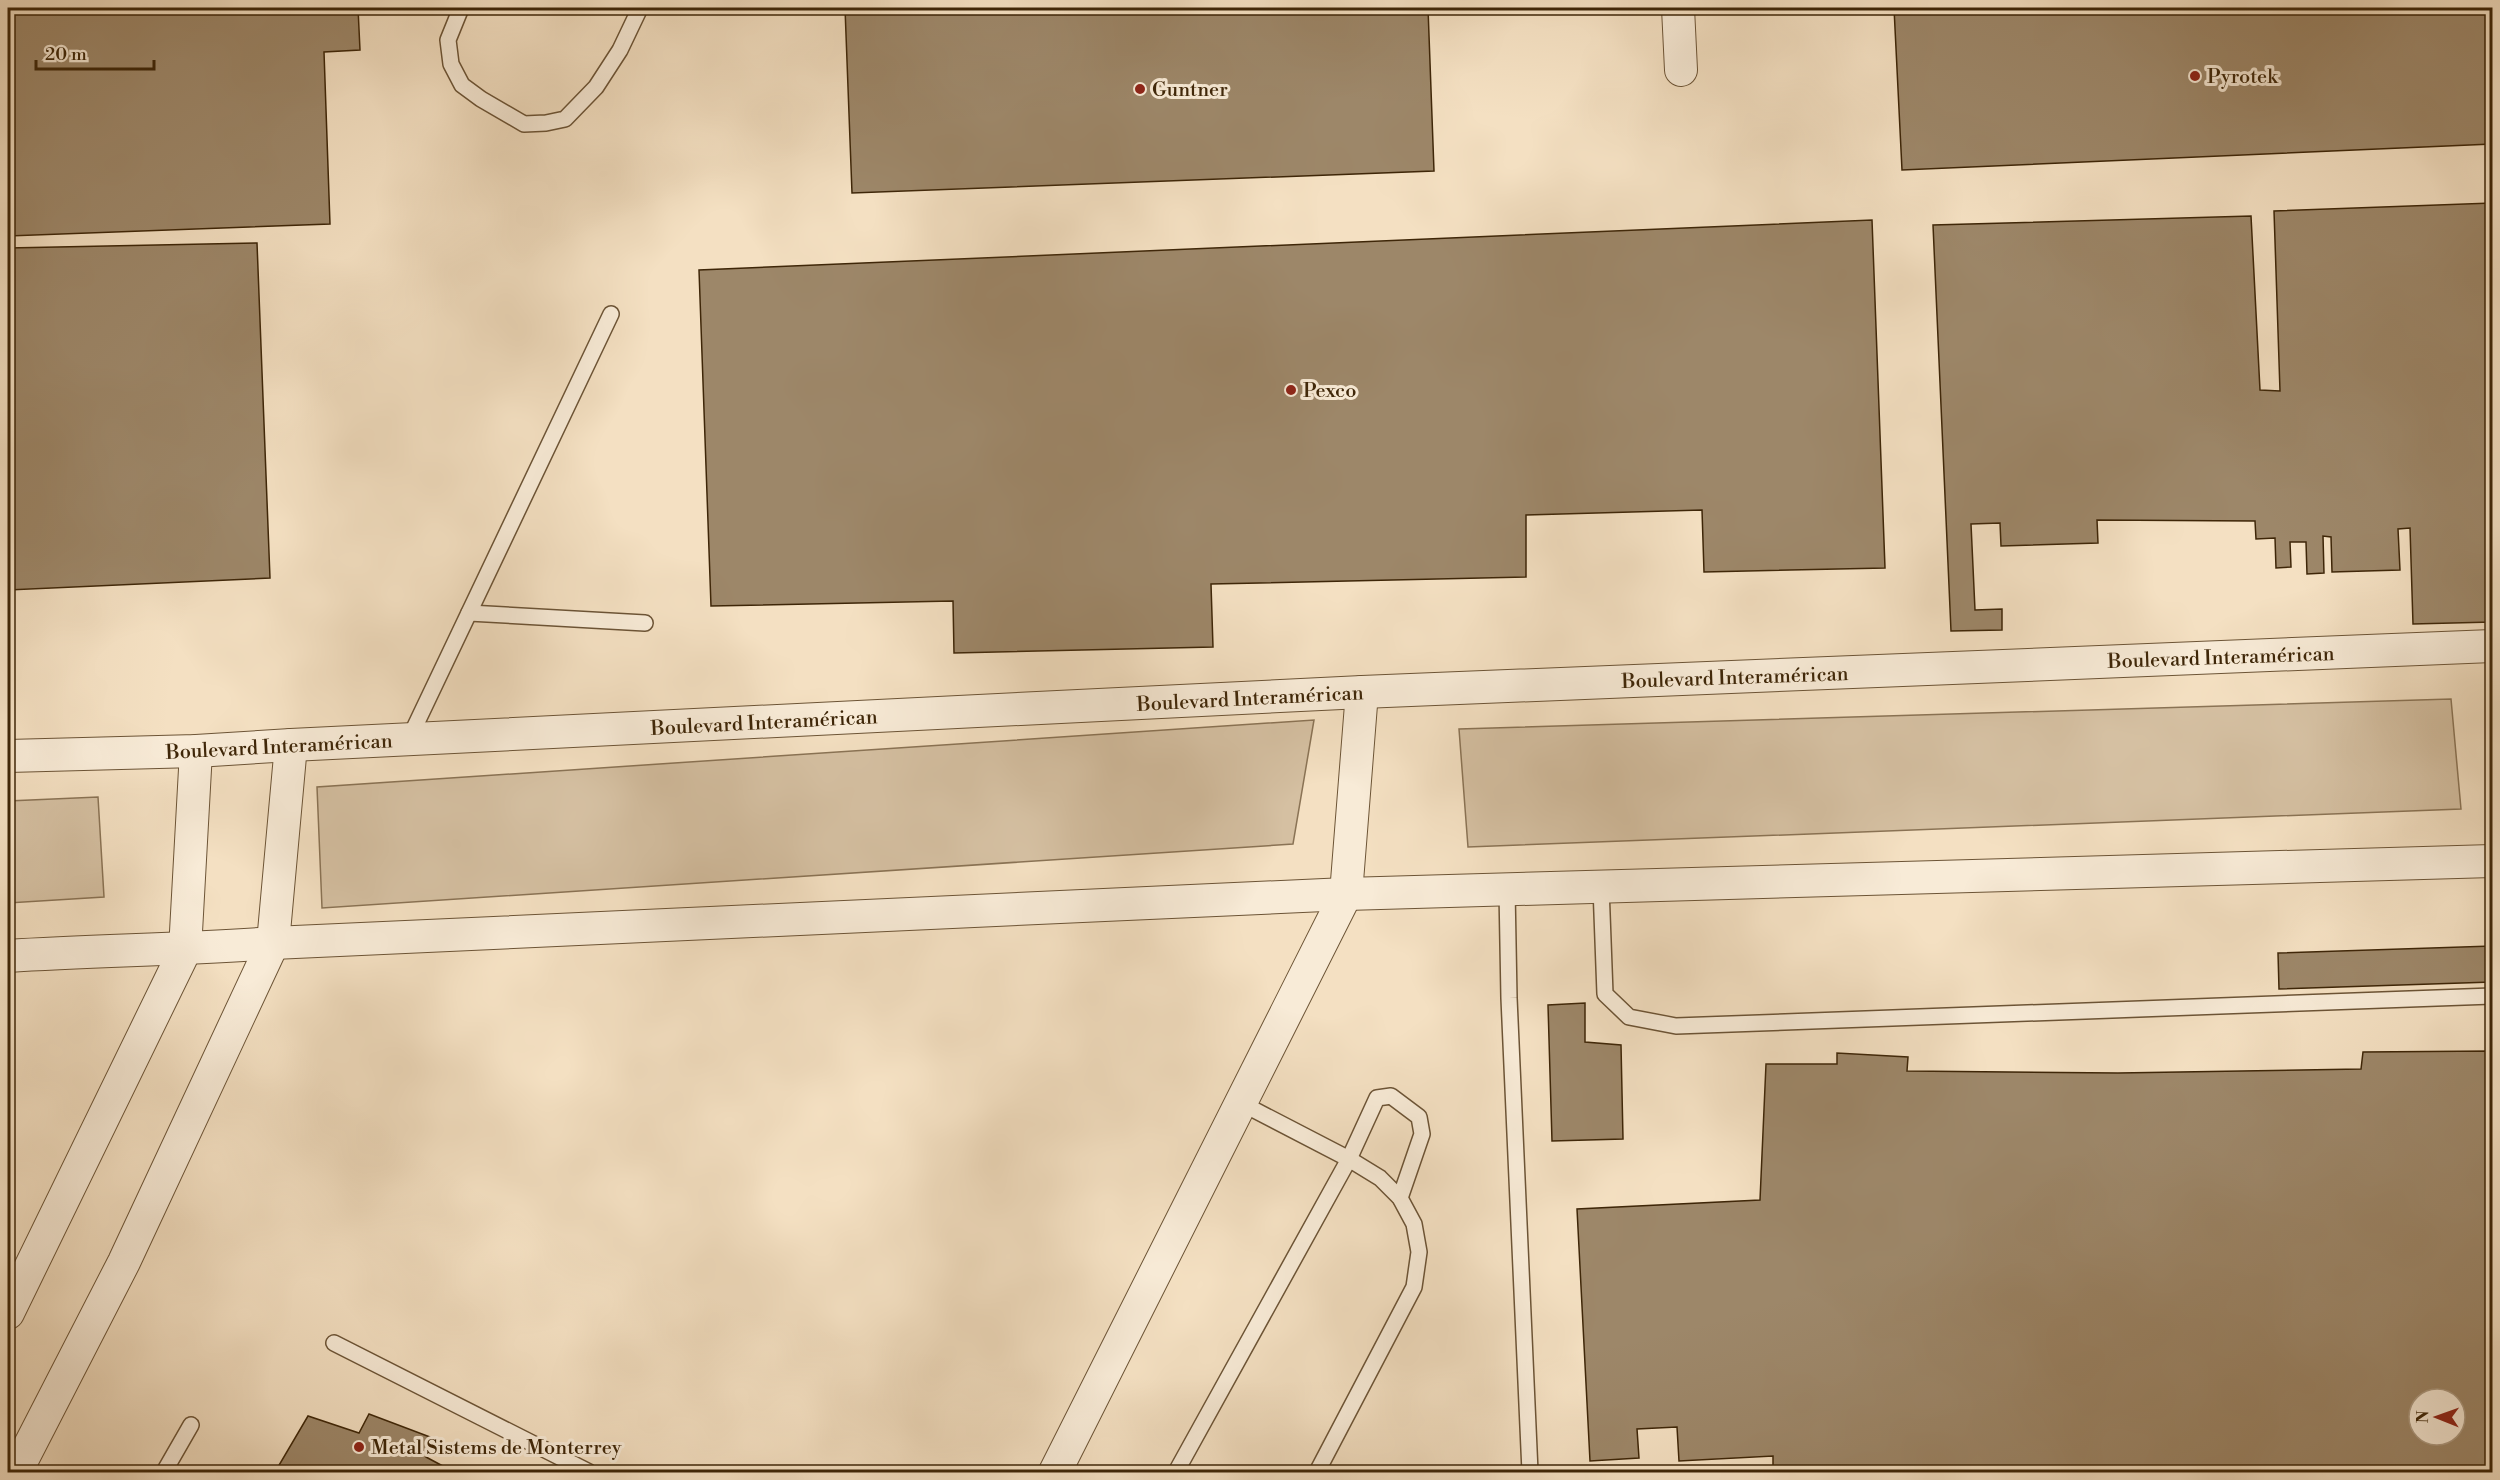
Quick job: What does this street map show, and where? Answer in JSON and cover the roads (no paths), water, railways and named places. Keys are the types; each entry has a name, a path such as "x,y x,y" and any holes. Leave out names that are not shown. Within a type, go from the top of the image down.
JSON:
{"street":[{"path":"1678,8 1680,70"},
{"name":"Boulevard Interamérican","path":"8,756 196,752 291,745 1362,692 2493,646"},
{"path":"1055,1473 1346,894 1362,692"},
{"path":"16,1473 124,1262 273,943 291,745"},
{"path":"8,1312 185,950 196,752"},
{"path":"8,957 105,950 185,950 273,943 1346,894 2493,861"}],"lane":[{"path":"461,8 448,40 452,64 462,85 524,124 546,123 565,118 596,87 620,51 640,8"},
{"path":"409,739 611,314"},
{"path":"469,613 645,623"},
{"path":"1601,887 1605,994 1629,1017 1676,1026 2493,996"},
{"path":"1507,890 1530,1473"},
{"path":"1176,1473 1349,1159 1377,1098 1391,1096 1419,1117 1422,1134 1400,1198"},
{"path":"1241,1103 1349,1159 1380,1178 1400,1198 1414,1224 1419,1252 1414,1287 1317,1473"},
{"path":"334,1343 589,1473"},
{"path":"164,1473 191,1425"}],"place":[{"name":"Pyrotek","path":"2195,76"},
{"name":"Guntner","path":"1140,89"},
{"name":"Pexco","path":"1291,390"},
{"name":"Metal Sistems de Monterrey","path":"359,1447"}]}
